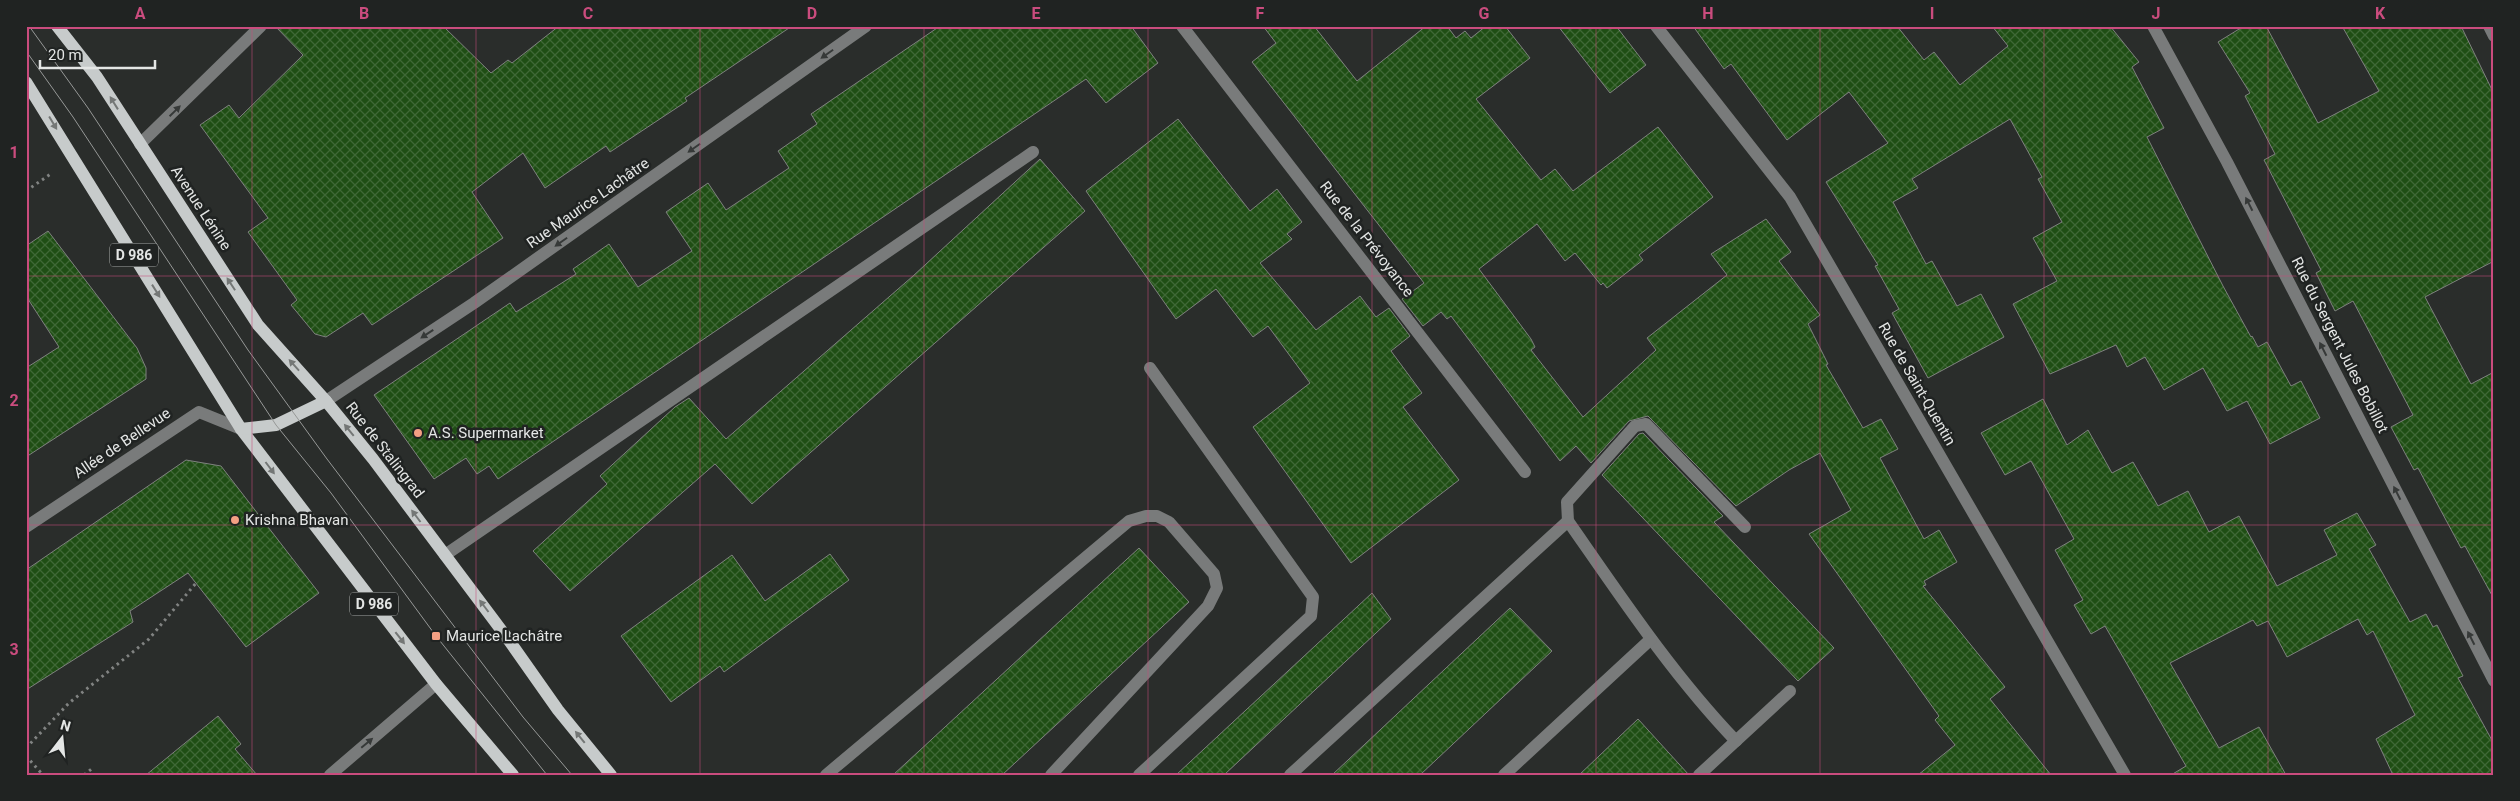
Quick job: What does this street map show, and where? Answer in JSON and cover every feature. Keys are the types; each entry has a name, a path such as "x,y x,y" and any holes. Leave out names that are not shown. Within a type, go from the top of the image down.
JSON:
{"main road":[{"name":"Avenue Lénine","path":"58,26 97,77 258,325 326,401"},
{"name":"D 986","path":"26,82 241,429 436,684 513,775"},
{"name":"Rue de Stalingrad","path":"241,429 276,425 326,401 445,555 558,710 611,775"}],"street":[{"path":"140,144 261,26"},
{"name":"Rue Maurice Lachâtre","path":"326,401 474,303 866,26"},
{"name":"Rue de la Prévoyance","path":"1182,26 1525,472"},
{"name":"Rue de Saint-Quentin","path":"1656,26 1790,197 2125,775"},
{"name":"Rue du Sergent Jules Bobillot","path":"2153,26 2227,162 2494,681"},
{"path":"2489,26 2494,36"},
{"path":"445,555 1033,152"},
{"path":"1139,775 1310,616 1313,597 1150,368"},
{"name":"Allée de Bellevue","path":"26,527 199,412 241,429"},
{"path":"1736,741 1651,639 1568,521 1567,502 1635,426 1646,424 1745,527"},
{"path":"826,775 1129,521 1146,516 1157,516 1169,522 1214,574 1217,588 1208,606 1050,775"},
{"path":"1290,775 1568,521"},
{"path":"1504,775 1651,639"},
{"path":"330,775 436,684"},
{"path":"1699,775 1790,690"}],"path":[{"path":"26,748 68,703 148,640 196,583"},
{"path":"26,756 43,775"},
{"path":"84,775 94,767"}],"building":[{"path":"275,26 443,26 491,73 508,60 512,63 559,26 792,26 685,98 687,101 610,152 606,146 545,188 523,153 472,192 503,238 372,325 363,313 326,337 315,334 291,305 297,300 248,232 268,218 200,125 229,105 239,118 303,55"},
{"path":"940,26 1131,26 1158,63 1106,103 1086,79 498,479 489,466 477,474 466,458 434,479 374,395 510,303 516,312 576,274 573,269 609,244 638,287 692,251 666,212 708,183 726,210 789,168 778,151 817,124 811,114"},
{"path":"1263,26 1314,26 1357,81 1426,26 1447,26 1456,38 1465,31 1471,38 1486,26 1505,26 1530,58 1476,99 1541,180 1555,169 1573,191 1658,127 1713,197 1639,255 1643,260 1607,288 1603,283 1601,285 1575,253 1565,261 1537,224 1479,269 1531,339 1535,347 1531,350 1583,417 1656,350 1647,338 1727,275 1711,254 1766,219 1791,252 1779,261 1820,315 1808,324 1828,364 1826,365 1863,428 1881,419 1898,449 1880,458 1924,539 1939,530 1957,562 1924,581 1926,585 1923,586 2005,687 1990,699 2051,775 1918,775 1955,745 1935,720 1939,716 1809,534 1851,510 1820,453 1789,470 1736,506 1648,416 1629,421 1591,463 1576,446 1560,461 1451,316 1447,319 1441,312 1423,326 1402,299 1424,283 1252,62 1276,43"},
{"path":"1558,26 1616,26 1646,65 1610,93"},
{"path":"1693,26 1897,26 1924,60 1934,52 1960,85 2008,46 1992,26 2110,26 2139,62 2132,67 2164,128 2147,137 2223,286 2258,347 2267,342 2291,386 2301,381 2320,418 2270,444 2247,401 2227,411 2203,368 2164,390 2145,357 2127,367 2116,345 2050,374 2013,304 2057,281 2033,238 2062,222 2038,179 2042,177 2010,119 1912,179 1918,188 1893,202 1926,264 1932,261 1957,306 1981,294 2004,337 1928,378 1892,313 1899,309 1875,266 1878,265 1826,182 1888,143 1849,92 1787,140 1731,64 1724,69"},
{"path":"2244,26 2266,26 2318,123 2379,91 2342,26 2461,26 2494,94 2494,261 2425,297 2471,384 2494,372 2494,599 2465,546 2461,548 2418,468 2414,470 2391,427 2413,415 2353,301 2335,311 2316,273 2321,270 2264,160 2275,154 2245,96 2250,93 2218,42"},
{"path":"1178,119 1250,211 1277,189 1302,222 1287,234 1292,239 1260,263 1316,330 1360,296 1376,317 1389,308 1410,336 1391,351 1422,393 1403,407 1459,480 1351,563 1253,427 1310,383 1268,326 1253,337 1216,289 1176,319 1086,191"},
{"path":"1040,159 1085,211 752,504 715,464 570,591 533,551 607,484 600,476 675,407 689,398 726,439 913,276"},
{"path":"48,231 137,348 146,368 146,379 26,457 26,368 59,347 26,296 26,246"},
{"path":"2043,399 2067,445 2088,430 2112,473 2133,462 2158,506 2188,491 2209,532 2239,516 2277,586 2337,555 2324,530 2357,513 2376,545 2369,549 2410,622 2426,614 2433,627 2437,625 2463,676 2458,678 2494,744 2494,775 2393,775 2376,739 2415,715 2373,631 2367,635 2358,619 2287,657 2268,621 2257,626 2253,620 2170,663 2219,748 2259,727 2286,775 2171,775 2186,766 2105,626 2091,634 2074,605 2083,600 2055,550 2074,539 2031,461 2005,475 1981,433"},
{"path":"1643,433 1723,516 1714,522 1834,648 1798,681 1602,475 1639,434"},
{"path":"186,460 221,466 319,593 246,647 188,573 130,611 133,622 26,690 26,570"},
{"path":"1139,548 1189,602 1002,775 893,775"},
{"path":"830,554 849,580 724,672 720,666 671,702 621,636 732,555 765,601"},
{"path":"1372,593 1391,619 1224,775 1176,775"},
{"path":"1510,608 1552,651 1420,775 1332,775"},
{"path":"218,716 241,744 235,749 257,775 146,775"},
{"path":"1638,719 1689,775 1579,775"}],"tram line":[{"path":"29,26 88,108 248,350 327,459 523,717 572,775"},
{"path":"26,51 73,117 276,425 331,493 436,636 547,775"}],"place":[{"name":"A.S. Supermarket","path":"418,433"},
{"name":"Krishna Bhavan","path":"235,520"},
{"name":"Maurice Lachâtre","path":"436,636"}]}
